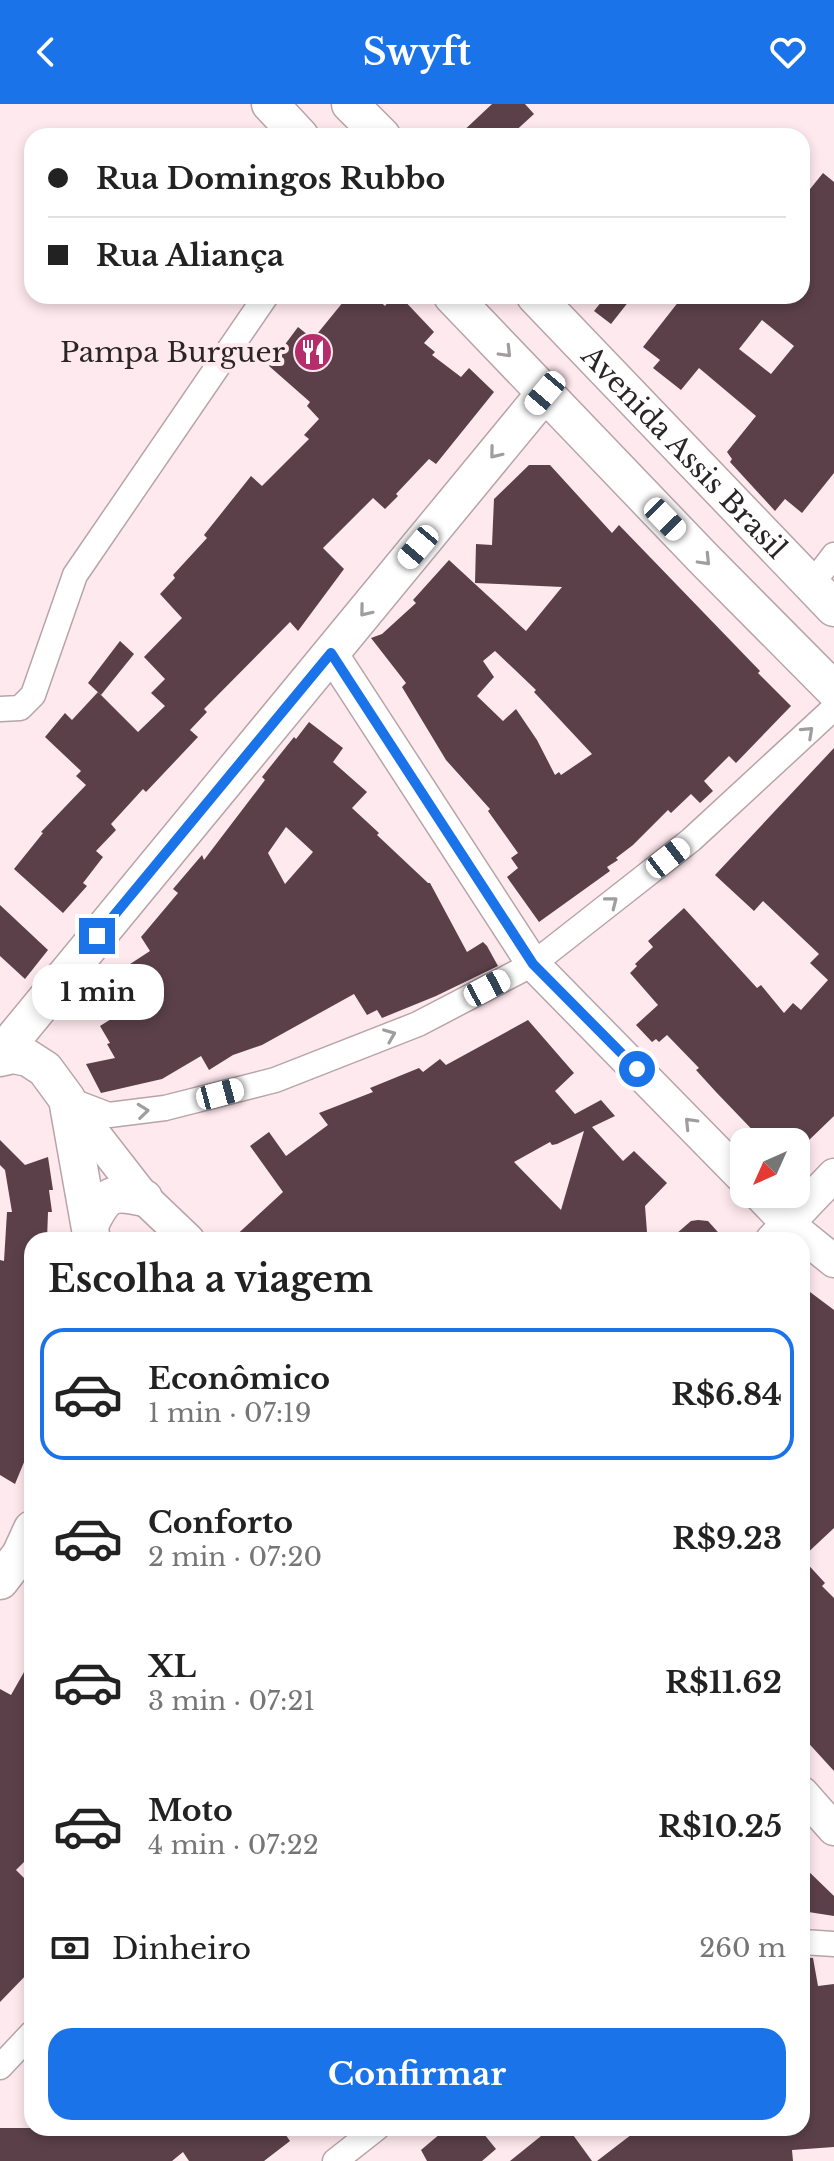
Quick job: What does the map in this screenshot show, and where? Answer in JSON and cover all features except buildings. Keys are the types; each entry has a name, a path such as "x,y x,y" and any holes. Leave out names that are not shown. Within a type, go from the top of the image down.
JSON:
{"main road":[{"path":"270,104 292,128"},
{"name":"Avenida Assis Brasil","path":"460,304 834,690"},
{"name":"Avenida Assis Brasil","path":"543,304 822,596"},
{"path":"0,1056 545,393"},
{"path":"39,1007 36,1039 45,1069 67,1099 92,1231"},
{"path":"0,1056 28,1058 45,1069"},
{"path":"92,1231 98,1209 108,1197 117,1194 144,1198"},
{"path":"0,1581 24,1546"}],"street":[{"path":"10,709 33,695 75,575 261,304"},
{"path":"822,596 834,555"},
{"path":"331,653 533,964 730,1165"},
{"path":"67,1099 109,1115 165,1108 275,1080 418,1024 533,964 691,840 834,708"},
{"path":"67,1099 144,1198 180,1232"},
{"path":"767,1208 779,1231 834,1175"},
{"path":"810,1248 834,1261"},
{"path":"810,1802 834,1829"},
{"path":"810,1942 834,1944"},
{"path":"0,2067 24,2042"},
{"path":"335,2161 367,2136"}],"place":[{"name":"Pampa Burguer","path":"313,352"}],"route":[{"path":"97,936 331,653 533,964 637,1069"}]}
